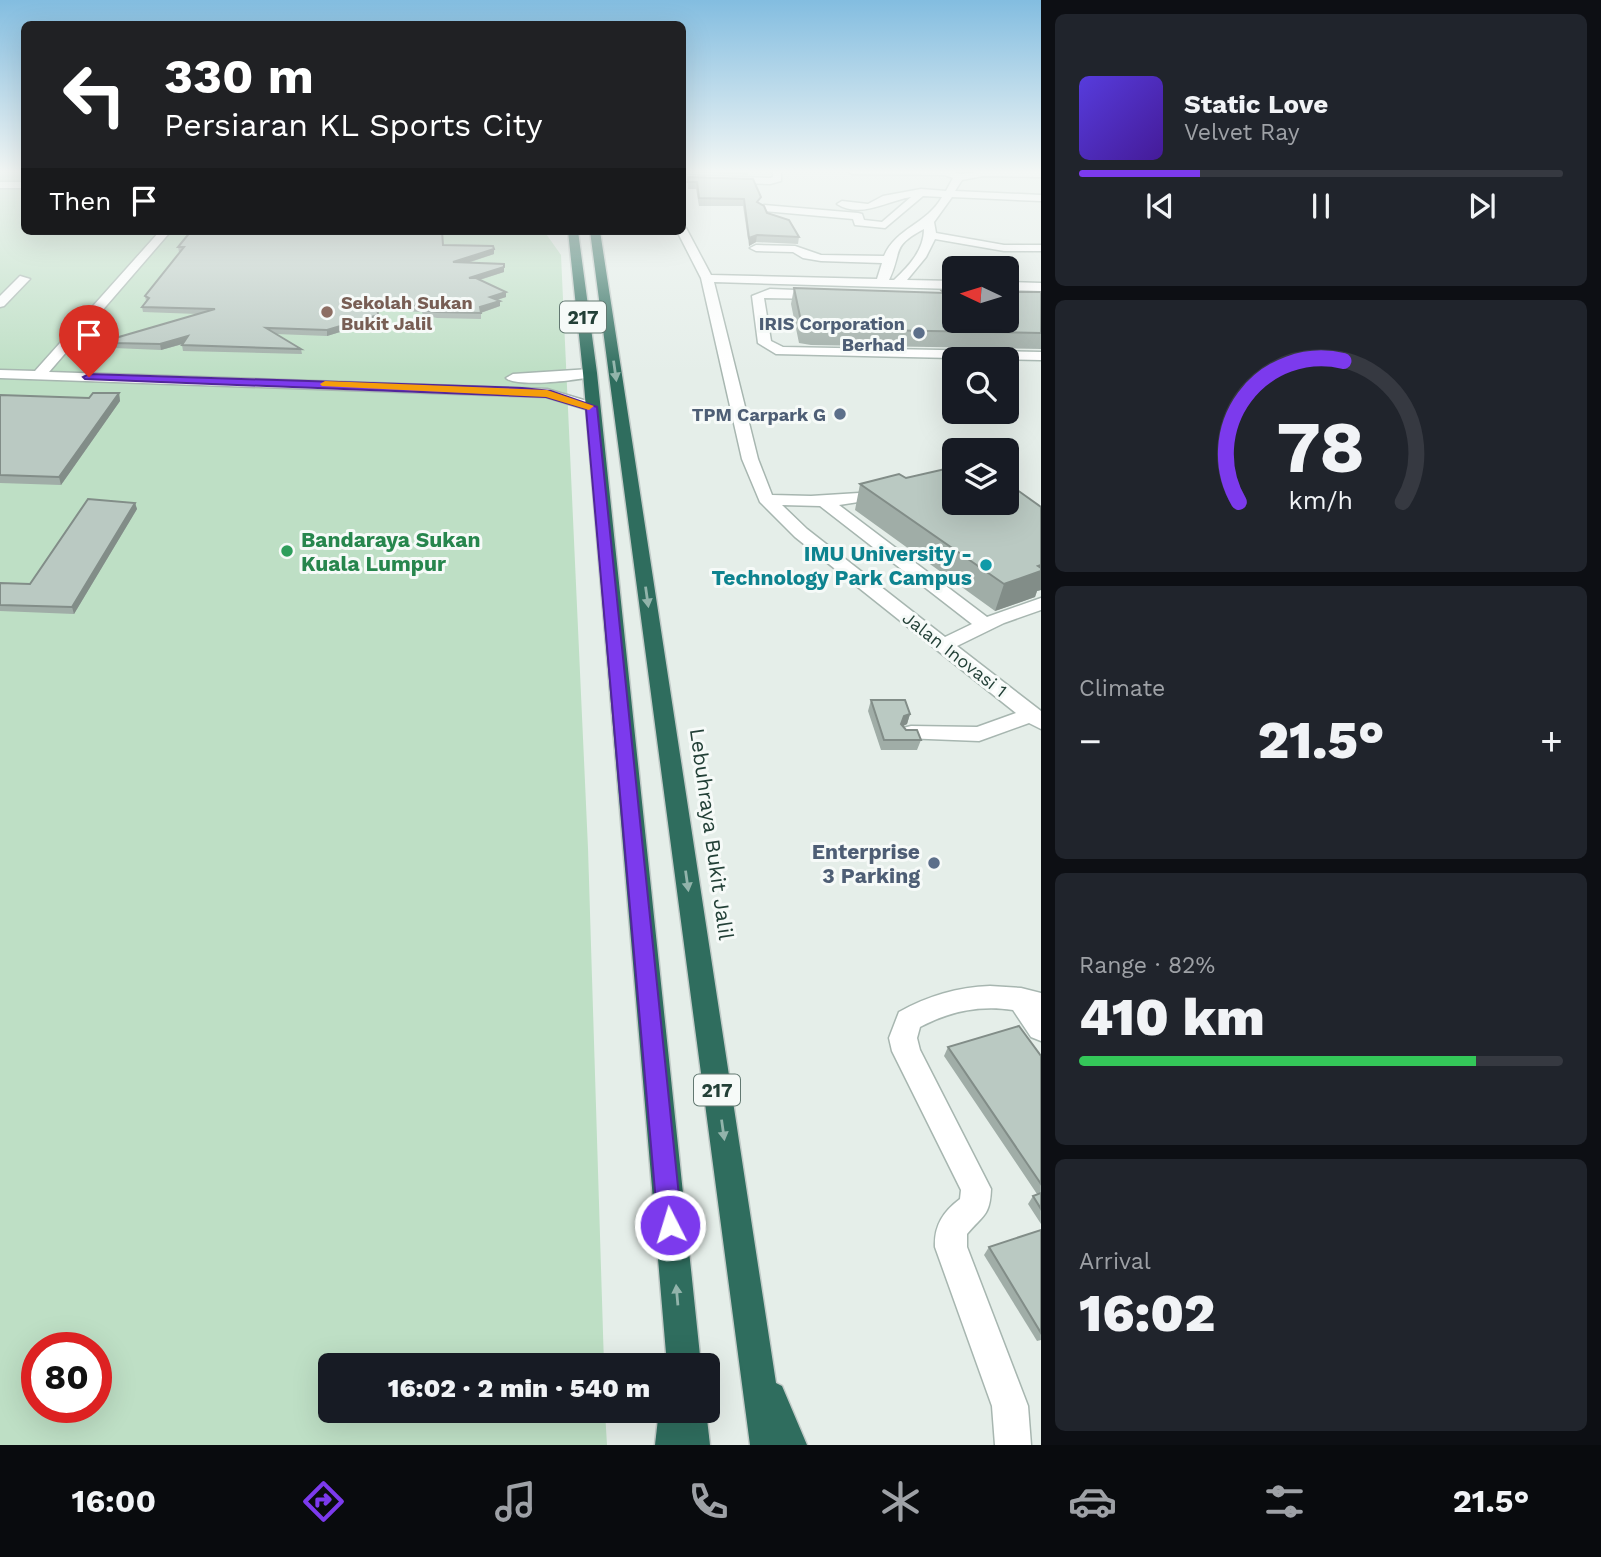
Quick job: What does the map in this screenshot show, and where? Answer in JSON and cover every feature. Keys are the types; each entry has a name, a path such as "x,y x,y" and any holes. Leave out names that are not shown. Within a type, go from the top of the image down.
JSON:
{"highway":[{"name":"217","path":"574,238 590,373 682,1353"},
{"name":"Lebuhraya Bukit Jalil","path":"596,238 768,1445"},
{"path":"757,1367 789,1445"},
{"path":"673,1445 676,1423"},
{"path":"689,1423 692,1445"}],"street":[{"path":"42,372 159,238"},
{"name":"Jalan Inovasi 1","path":"686,238 707,278 750,459 766,499 801,533 1036,718"},
{"path":"880,283 887,275 891,251 901,238"},
{"path":"896,284 916,262 928,238"},
{"path":"950,238 1004,248 1041,248"},
{"path":"756,248 794,249 807,256 821,258 888,260"},
{"path":"707,278 942,285"},
{"path":"0,279 24,279 0,303"},
{"path":"1019,286 1041,287"},
{"path":"942,299 770,293 758,296 765,343 781,351 1041,356"},
{"path":"0,372 333,379 536,379 590,373"},
{"path":"333,379 547,393 592,407"},
{"path":"766,499 787,502 849,500 907,491"},
{"path":"822,500 985,624"},
{"path":"943,645 985,624 1041,604"},
{"path":"911,733 979,734 1036,718"},
{"path":"1013,1445 1010,1406 953,1257 949,1239 953,1224 975,1206 976,1189 912,1063 903,1038 909,1020 952,1001 988,996 1031,1001 1041,1029"}],"green space":[{"name":"Bandaraya Sukan Kuala Lumpur","path":"0,238 549,238 561,255 588,848 604,1353 318,1353 318,1423 606,1423 607,1445 0,1445"}],"building":[{"path":"185,238 443,238 443,245 493,246 494,249 453,262 504,264 504,267 469,278 476,278 506,292 490,297 500,301 480,307 481,313 437,312 422,310 422,306 377,305 378,315 327,330 266,328 301,349 182,345 188,336 160,344 113,343 112,339 215,309 142,307 149,298 145,296 184,247 178,247"},
{"path":"794,288 942,293 942,331 814,329 802,326"},
{"path":"1019,292 1041,292 1041,333 1019,333"},
{"path":"93,393 119,393 59,477 0,475 0,395 89,398"},
{"path":"942,470 942,515 1019,515 1019,491 1041,507 1041,565 1038,566 1041,571 1004,584 860,484 899,474 906,478"},
{"path":"88,499 135,503 72,607 0,605 0,583 30,584"},
{"path":"871,700 905,700 910,714 904,716 901,724 906,730 917,730 921,740 884,740"},
{"path":"1019,1026 1041,1056 1041,1184 948,1047"},
{"path":"1041,1193 1041,1209 1033,1196"},
{"path":"1041,1230 1041,1333 989,1247"}],"slow traffic":[{"path":"325,384 547,393 589,406"}],"place":[{"name":"Sekolah Sukan Bukit Jalil","path":"327,312"},
{"name":"IRIS Corporation Berhad","path":"919,333"},
{"name":"TPM Carpark G","path":"840,414"},
{"name":"Bandaraya Sukan Kuala Lumpur","path":"287,551"},
{"name":"IMU University - Technology Park Campus","path":"986,565"},
{"name":"Enterprise 3 Parking","path":"934,863"}],"route":[{"path":"89,377 547,393 592,407 670,1225"}]}
